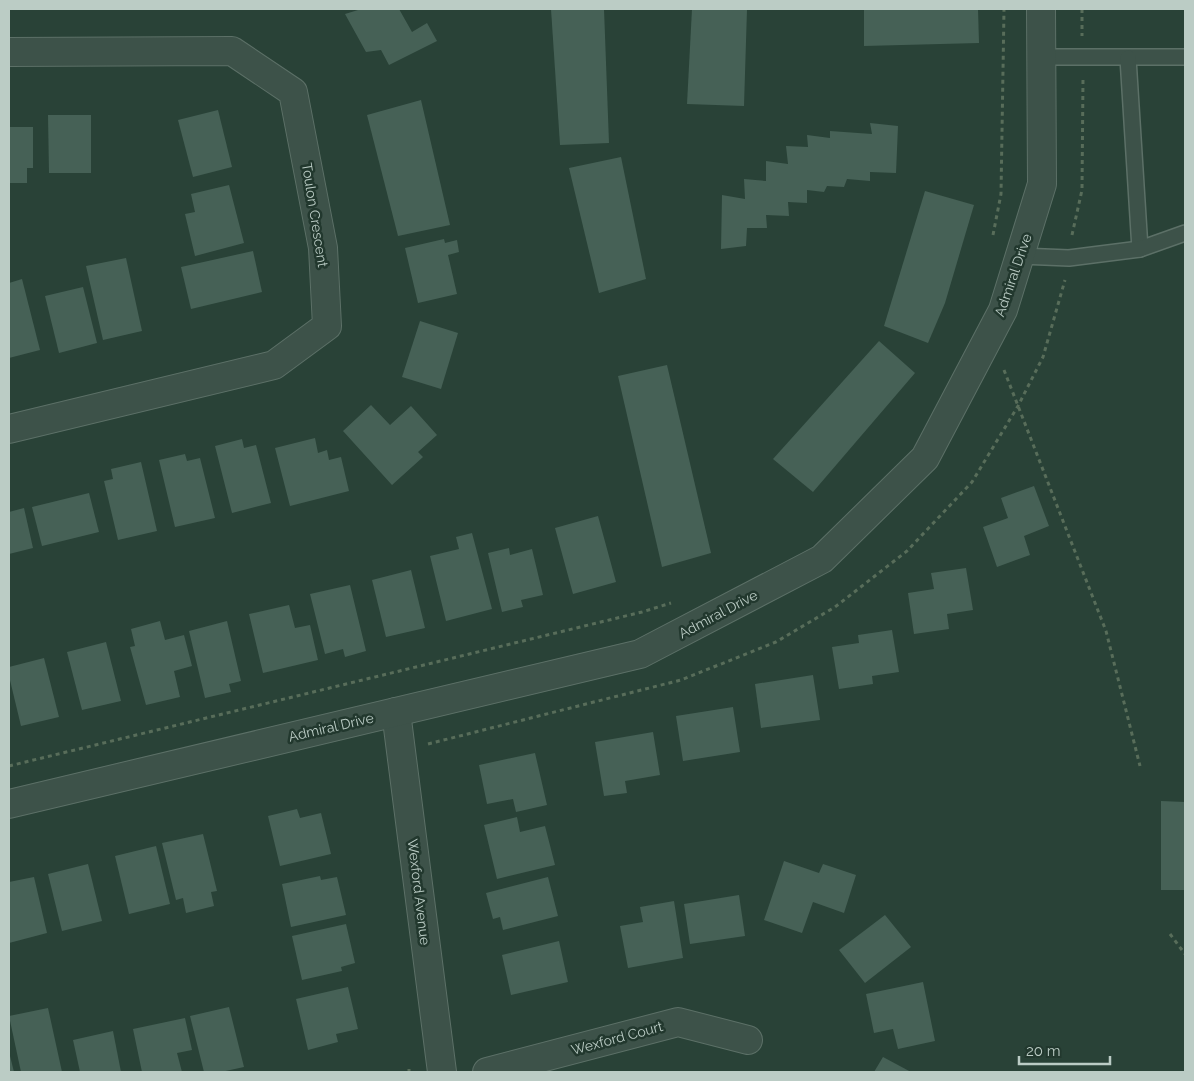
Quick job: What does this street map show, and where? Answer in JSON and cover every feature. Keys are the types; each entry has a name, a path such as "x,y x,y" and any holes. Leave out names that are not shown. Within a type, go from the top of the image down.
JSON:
{"street":[{"name":"Admiral Drive","path":"9,804 640,654 822,558 925,458 1003,310 1042,184 1041,9"},
{"name":"Toulon Crescent","path":"9,52 232,52 293,92 323,248 327,326 274,365 9,429"},
{"name":"Wexford Avenue","path":"396,712 442,1072"},
{"name":"Wexford Court","path":"487,1072 678,1022 748,1040"}],"lane":[{"path":"1042,57 1185,57"},
{"path":"1128,58 1140,249"},
{"path":"1020,256 1069,258 1140,249 1185,233"}],"path":[{"path":"992,243 1001,194 1004,9"},
{"path":"990,335 1106,631 1140,766"},
{"path":"9,766 642,612 677,600"},
{"path":"1170,934 1185,954"}],"building":[{"path":"357,9 399,9 412,32 427,23 437,41 389,65 381,50 366,52 345,14"},
{"path":"551,9 604,9 609,143 560,145"},
{"path":"692,9 747,9 744,106 687,104"},
{"path":"864,9 978,9 979,43 864,46"},
{"path":"421,100 450,225 398,236 367,115"},
{"path":"218,110 232,167 193,177 178,120"},
{"path":"48,115 91,115 91,173 49,173"},
{"path":"870,123 898,126 896,173 870,172 870,181 847,179 844,187 827,186 824,192 807,190 807,203 788,202 789,216 766,215 767,228 747,228 746,246 721,249 722,195 745,199 744,179 766,181 766,161 788,164 786,146 808,147 807,135 830,138 830,131 872,134"},
{"path":"9,127 33,127 33,168 27,168 27,183 9,183"},
{"path":"621,157 646,279 599,293 569,168"},
{"path":"229,185 244,243 195,256 185,214 195,212 191,194"},
{"path":"925,191 974,205 945,303 928,343 884,326"},
{"path":"444,239 445,243 457,240 459,252 448,255 457,294 418,303 405,248"},
{"path":"253,251 262,292 191,309 181,267"},
{"path":"126,258 142,331 103,340 86,266"},
{"path":"22,279 40,350 9,358 9,283"},
{"path":"83,287 97,343 59,353 45,296"},
{"path":"420,321 458,333 441,389 402,377"},
{"path":"879,341 915,373 813,492 773,459"},
{"path":"667,365 711,553 662,567 618,376"},
{"path":"371,405 390,425 411,406 437,435 418,452 423,457 392,485 343,431"},
{"path":"315,438 318,453 327,450 329,460 341,457 349,491 290,506 275,448"},
{"path":"242,439 244,448 256,445 271,503 232,513 215,446"},
{"path":"185,454 187,461 200,458 215,518 175,527 159,460"},
{"path":"141,462 157,531 118,540 104,481 113,479 111,469"},
{"path":"1034,486 1049,526 1024,536 1030,555 997,567 983,527 1008,518 1001,498"},
{"path":"89,493 99,532 42,546 32,507"},
{"path":"24,508 33,548 9,554 9,512"},
{"path":"598,516 616,582 573,594 555,528"},
{"path":"472,533 492,609 446,621 430,556 459,549 456,537"},
{"path":"509,548 510,555 532,549 543,595 521,600 523,607 502,612 488,553"},
{"path":"966,568 973,610 947,614 949,629 914,634 908,593 934,589 931,573"},
{"path":"411,570 425,628 386,637 372,580"},
{"path":"350,585 366,651 345,657 343,649 325,654 310,594"},
{"path":"289,605 295,628 310,625 318,660 263,673 249,614"},
{"path":"160,621 165,640 184,635 192,666 174,671 180,697 146,705 130,647 135,646 131,629"},
{"path":"227,621 241,681 229,684 231,692 205,698 189,631"},
{"path":"892,630 899,672 872,676 873,684 839,689 832,647 859,643 858,635"},
{"path":"106,642 121,701 82,710 67,652"},
{"path":"44,658 59,717 21,726 9,676 9,667"},
{"path":"813,675 820,720 761,728 755,684"},
{"path":"733,707 740,752 683,761 676,716"},
{"path":"653,732 660,775 625,781 627,793 604,796 595,742"},
{"path":"535,753 547,805 516,812 513,799 487,804 479,765"},
{"path":"1161,801 1185,802 1185,890 1161,890"},
{"path":"297,809 300,818 321,813 331,854 280,866 268,816"},
{"path":"517,817 520,832 545,826 555,865 497,879 484,825"},
{"path":"203,834 217,891 211,892 214,906 186,913 183,898 176,900 162,843"},
{"path":"156,846 170,904 129,914 115,856"},
{"path":"784,861 819,873 823,864 856,875 844,913 813,902 802,933 764,920"},
{"path":"88,864 102,921 62,931 48,874"},
{"path":"320,876 321,880 337,877 346,915 291,927 282,884"},
{"path":"34,877 47,933 9,943 9,882"},
{"path":"548,877 558,916 503,930 500,917 493,919 486,893"},
{"path":"739,895 745,936 690,944 684,904"},
{"path":"674,901 683,958 628,968 620,926 643,922 640,907"},
{"path":"885,915 911,947 865,983 839,950"},
{"path":"346,924 355,963 341,967 342,971 302,980 292,936"},
{"path":"559,941 568,982 511,995 502,955"},
{"path":"923,982 935,1041 898,1049 893,1029 874,1033 866,994"},
{"path":"348,987 358,1029 336,1034 338,1042 308,1050 296,999"},
{"path":"229,1007 244,1067 221,1072 204,1072 190,1016"},
{"path":"48,1008 62,1072 21,1072 9,1016"},
{"path":"185,1018 192,1050 177,1053 182,1072 142,1072 133,1029"},
{"path":"113,1031 121,1072 80,1072 73,1040"},
{"path":"9,1052 14,1072 9,1072"},
{"path":"883,1057 911,1072 874,1072"}]}
